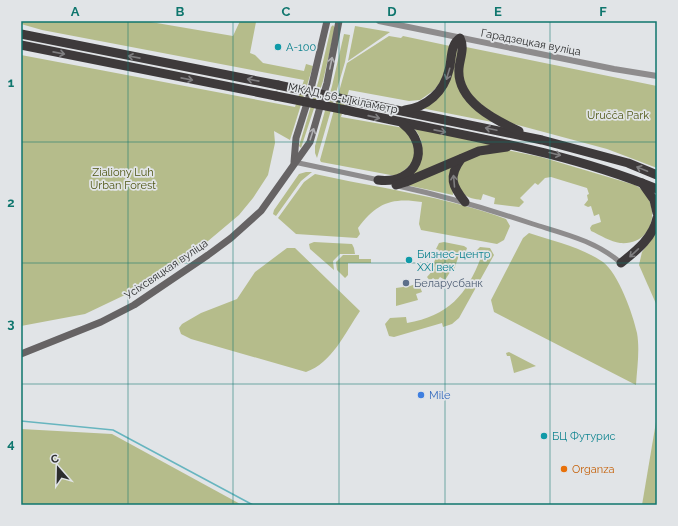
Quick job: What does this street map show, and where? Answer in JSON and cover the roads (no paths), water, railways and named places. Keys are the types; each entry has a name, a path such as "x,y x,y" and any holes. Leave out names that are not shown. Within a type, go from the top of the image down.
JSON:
{"highway":[{"name":"МКАД, 56-ы кіламетр","path":"21,34 542,140 628,163 657,175"},
{"path":"400,110 413,108 424,104 441,90 450,70 454,43 460,38 462,47 459,68 460,79 473,103 497,121 542,140"},
{"name":"МКАД, 56-ы кіламетр","path":"21,45 346,110 558,155 641,182 657,189"},
{"path":"378,180 399,179 412,171 415,165 418,154 417,142 410,129 402,123"},
{"path":"396,185 479,151 517,146"},
{"path":"462,159 456,166 453,182 455,189 465,202"},
{"path":"641,182 654,200 657,213"},
{"path":"621,263 651,234 657,218"}],"main road":[{"name":"Усіхсвяцкая вуліца","path":"294,162 296,138 309,97 327,21"},
{"name":"Усіхсвяцкая вуліца","path":"21,354 101,322 134,305 231,238 261,211 294,162 302,154 310,142 322,101 339,21"}],"street":[{"name":"Гарадзецкая вуліца","path":"379,21 614,69 657,76"},
{"path":"294,162 378,180 465,202 580,238 610,253 621,263"}],"waterway":[{"path":"21,421 113,430 253,505"}],"place":[{"name":"A-100","path":"278,47"},
{"name":"Бизнес-центр XXI век","path":"409,260"},
{"name":"Беларусбанк","path":"406,283"},
{"name":"Mile","path":"421,395"},
{"name":"БЦ Футурис","path":"544,436"},
{"name":"Organza","path":"564,469"}],"park label":[{"name":"Uručča Park","path":"618,115"},
{"name":"Zialiony Luh Urban Forest","path":"123,178"}]}
